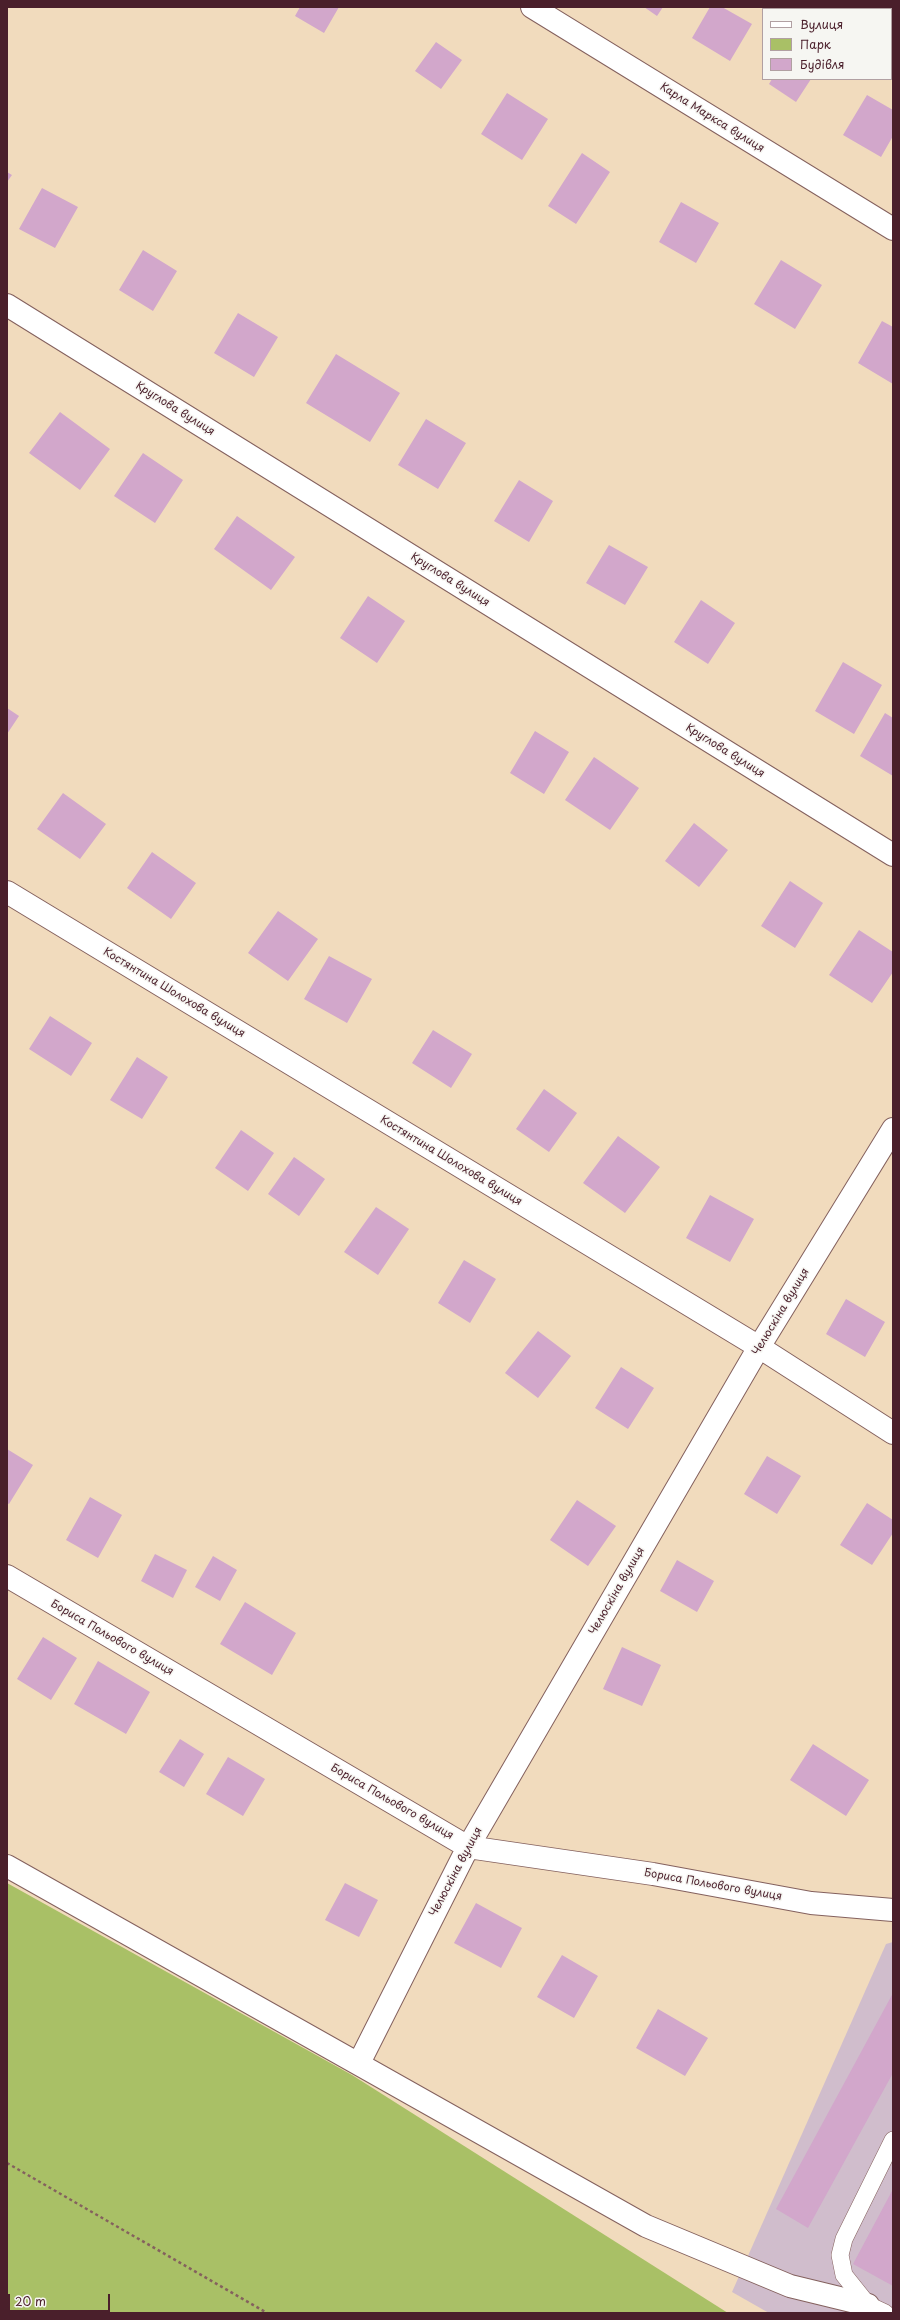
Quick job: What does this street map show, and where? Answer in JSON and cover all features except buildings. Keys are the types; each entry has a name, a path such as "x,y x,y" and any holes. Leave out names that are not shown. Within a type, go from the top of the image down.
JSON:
{"street":[{"name":"Карла Маркса вулиця","path":"532,7 893,229"},
{"name":"Круглова вулиця","path":"7,305 893,855"},
{"name":"Костянтина Шолохова вулиця","path":"7,892 759,1347 893,1433"},
{"name":"Челюскіна вулиця","path":"359,2063 468,1847 759,1347 893,1129"},
{"name":"Бориса Польового вулиця","path":"7,1576 468,1847 653,1874 811,1903 893,1910"},
{"path":"7,1866 646,2226 790,2286 877,2309"}],"lane":[{"path":"877,2309 844,2275 840,2254 844,2239 893,2140"}],"path":[{"path":"7,2163 267,2313"}],"shaded area":[{"path":"893,1942 893,2313 769,2313 732,2292 886,1944"}],"green space":[{"path":"7,1883 352,2075 728,2313 7,2313"}]}
